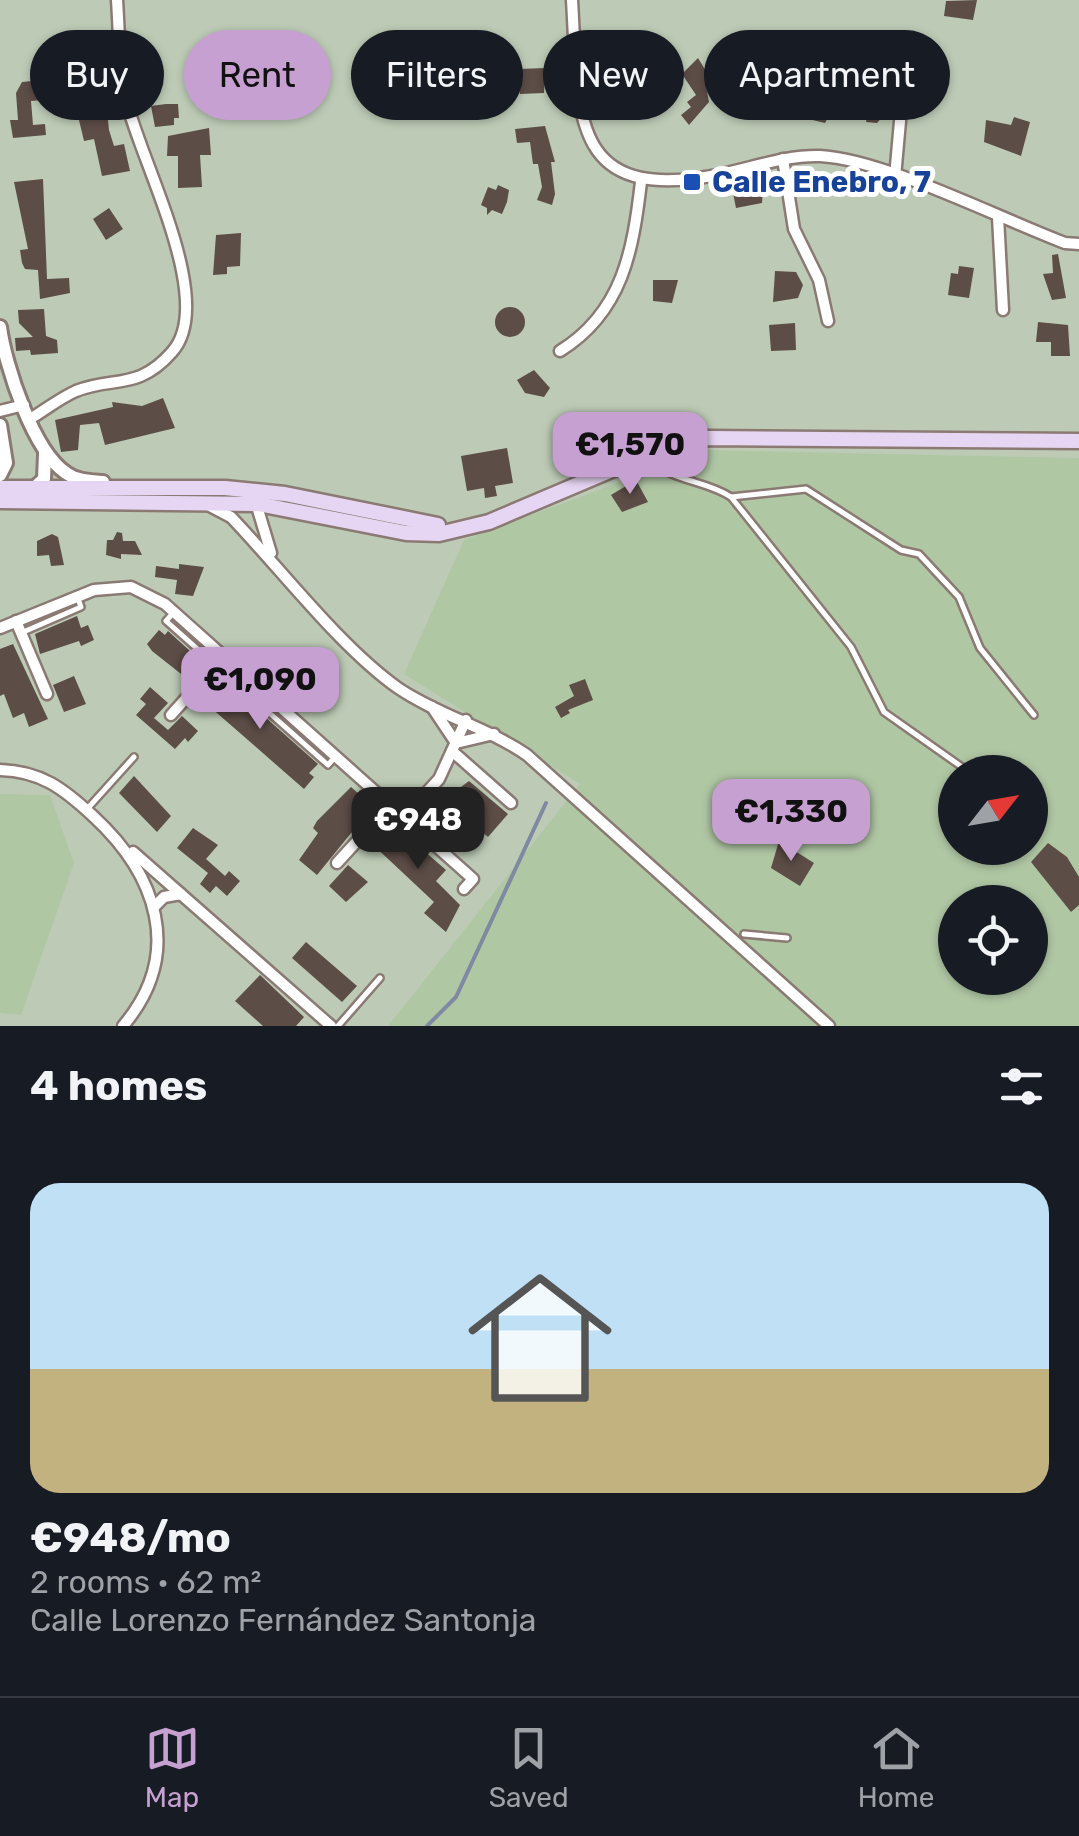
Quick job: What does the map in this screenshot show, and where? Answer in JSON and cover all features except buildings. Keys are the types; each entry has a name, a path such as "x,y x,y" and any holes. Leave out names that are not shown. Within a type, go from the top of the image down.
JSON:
{"main road":[{"path":"0,499 200,502 262,516 288,508 406,533 439,534 488,522 647,455 708,438 1079,440"},
{"path":"0,488 155,487 285,494 408,522 488,522"}],"street":[{"path":"30,419 78,390 118,386 147,373 174,351 187,327 186,296 150,161 124,94 116,0"},
{"path":"572,0 573,67 582,114 603,158 619,172 641,182 707,176 783,158 820,156 857,163 1064,243 1079,244"},
{"path":"895,177 900,120"},
{"path":"783,158 794,230 819,280 828,321"},
{"path":"560,351 600,320 615,296 624,276 641,182"},
{"path":"998,217 1003,310"},
{"path":"0,326 4,356 45,451 48,467 34,489 22,497 0,499"},
{"path":"0,411 24,405"},
{"path":"0,425 6,463 0,474"},
{"path":"45,451 66,474 79,480 244,496 262,516 266,545 278,567"},
{"path":"200,502 248,525 288,508"},
{"path":"231,517 370,666 432,706 496,734 555,780 829,1026"},
{"path":"0,628 19,627 94,590 131,587 174,612 337,755 473,879 464,889"},
{"path":"19,627 47,694"},
{"path":"171,715 224,656"},
{"path":"432,706 454,747 512,803"},
{"path":"404,816 438,779 466,720"},
{"path":"454,747 496,734"},
{"path":"0,770 28,772 50,780 335,1026"},
{"path":"337,863 391,804"},
{"path":"125,846 143,875 154,906 153,971 127,1021 142,1026"},
{"path":"154,906 164,897 181,894"}],"lane":[{"path":"647,455 661,473 712,484 731,497 851,647 884,712 945,755"},
{"path":"731,497 806,489 901,550 919,554 959,597 980,648 1034,715"},
{"path":"174,612 166,621 215,666 328,765 337,755"},
{"path":"86,810 134,757"},
{"path":"744,934 786,938"},
{"path":"335,1026 380,978"}],"green space":[{"path":"0,0 1079,0 1079,1026 0,1026"},
{"path":"707,450 1079,458 1079,1026 388,1026 580,784 404,674 464,540"},
{"path":"0,794 50,795 74,863 21,1015 0,1013"}],"waterway":[{"path":"427,1026 456,997 546,803"}],"place":[{"name":"Calle Enebro, 7","path":"692,182"}]}
